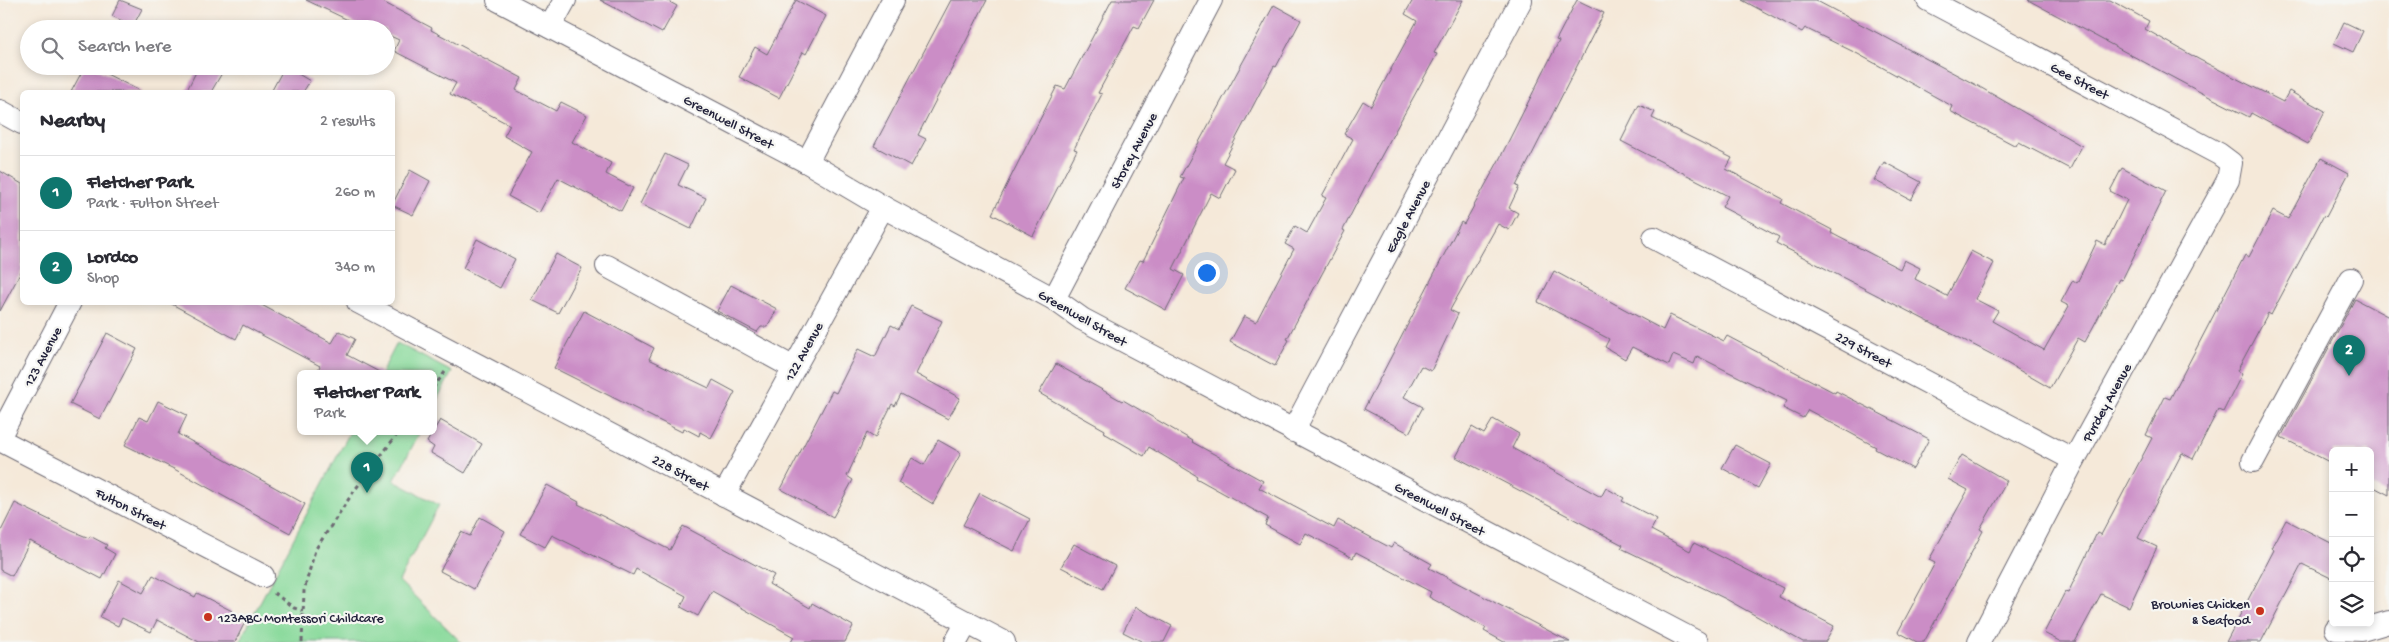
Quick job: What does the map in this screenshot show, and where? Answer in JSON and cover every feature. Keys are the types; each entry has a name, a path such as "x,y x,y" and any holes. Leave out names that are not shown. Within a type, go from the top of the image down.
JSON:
{"street":[{"name":"Greenwell Street","path":"498,0 807,162 882,207 1054,299 1082,319 1698,642"},
{"path":"550,27 565,0"},
{"path":"807,162 892,0"},
{"name":"Storey Avenue","path":"1054,299 1211,0"},
{"name":"Eagle Avenue","path":"1293,431 1521,0"},
{"name":"Gee Street","path":"1928,0 2218,154 2231,163"},
{"path":"0,111 20,121"},
{"name":"Purdey Avenue","path":"1979,642 2074,460 2228,180 2231,163"},
{"name":"122 Avenue","path":"724,495 882,207"},
{"name":"229 Street","path":"1654,238 2074,460"},
{"path":"607,266 794,368"},
{"path":"2253,461 2351,279"},
{"name":"123 Avenue","path":"0,438 68,305"},
{"name":"228 Street","path":"364,305 1004,642"},
{"name":"Fulton Street","path":"0,438 263,576"},
{"path":"956,642 967,622"},
{"path":"2336,629 2362,630 2389,622"}],"path":[{"path":"437,382 447,367"},
{"path":"302,642 304,591 315,550 354,491 398,435"},
{"path":"263,576 265,586 294,608 303,610"}],"green space":[{"path":"397,343 452,372 437,400 437,370 383,370"},
{"path":"348,435 418,435 394,481 439,505 399,581 461,642 239,642"}],"building":[{"path":"120,0 142,9 136,20 120,20 112,16"},
{"path":"306,0 379,0 522,78 516,90 556,111 561,102 587,115 572,142 611,163 606,174 633,188 621,211 558,178 539,213 508,196 532,152 504,136 510,125 450,94 456,83 395,52 399,40 395,38 395,20 348,20"},
{"path":"600,0 666,0 677,6 662,33"},
{"path":"796,0 826,16 806,54 803,52 779,98 739,77 755,47 767,54"},
{"path":"951,0 987,0 918,135 926,139 911,166 874,146"},
{"path":"1112,0 1154,0 1139,28 1134,26 1098,93 1102,94 1074,149 1077,150 1033,236 992,214 1057,86 1065,89"},
{"path":"1413,0 1463,0 1434,53 1437,54 1372,173 1343,230 1345,231 1287,339 1289,340 1275,366 1230,342 1244,316 1256,322 1294,249 1285,244 1295,226 1307,233 1326,198 1322,196 1353,139 1344,134 1363,101 1371,106 1417,21 1405,14"},
{"path":"1577,0 1604,13 1516,186 1519,187 1509,208 1518,213 1509,230 1498,224 1450,310 1458,314 1431,371 1421,366 1404,397 1423,407 1409,433 1364,409 1461,222 1464,224 1498,162 1559,41 1556,40"},
{"path":"1742,0 1815,0 1978,86 2082,146 2070,169 2018,142 2016,146 1950,111 1952,106 1858,54 1805,28 1802,32"},
{"path":"2028,0 2110,0 2149,21 2145,29 2200,60 2283,102 2289,91 2325,111 2308,144 2251,113 2249,117 2200,92"},
{"path":"1274,5 1301,20 1276,67 1274,66 1223,163 1235,169 1220,198 1211,193 1173,269 1184,275 1166,310 1125,288 1140,260 1143,261 1184,178 1180,177"},
{"path":"2344,22 2363,31 2353,52 2334,43"},
{"path":"80,75 109,75 138,90 72,90"},
{"path":"194,75 221,75 212,90 187,90"},
{"path":"280,75 300,75 310,81 304,90 272,90"},
{"path":"1639,105 1655,112 1652,118 1732,158 1726,169 1783,199 1781,203 1832,230 1831,233 1900,269 1904,260 1920,268 1915,279 1947,296 1971,251 1994,263 1975,299 1998,311 1992,321 2044,350 2069,306 2061,302 2073,280 2077,283 2097,241 2105,245 2127,200 2110,191 2122,168 2166,191 2122,280 2119,279 2085,342 2078,338 2050,388 1991,354 1776,243 1779,237 1722,207 1728,196 1621,141"},
{"path":"665,154 688,165 678,185 706,198 691,229 640,204"},
{"path":"2321,158 2349,173 2326,217 2324,215 2271,315 2268,313 2237,371 2242,374 2223,412 2218,410 2193,459 2182,453 2138,538 2157,547 2129,607 2101,594 2075,642 2061,642 2044,633 2065,592 2068,593 2097,533 2101,535 2152,438 2146,435 2165,397 2170,399 2245,255 2249,257 2273,211 2288,219"},
{"path":"1884,162 1921,182 1911,200 1874,180"},
{"path":"410,170 430,181 413,215 395,206 395,199"},
{"path":"0,171 20,183 20,274 0,311"},
{"path":"477,239 515,259 500,288 463,268"},
{"path":"556,254 582,268 558,313 532,300"},
{"path":"1554,271 1663,330 1670,315 1724,341 1727,336 1835,393 1836,391 1929,439 1913,469 1808,410 1803,418 1783,408 1787,401 1697,356 1694,364 1673,355 1669,365 1632,347 1625,359 1605,347 1609,339 1538,302"},
{"path":"731,285 777,309 767,327 761,327 757,332 717,311"},
{"path":"2355,299 2389,317 2389,495 2374,487 2374,447 2329,447 2329,462 2281,437"},
{"path":"174,305 262,305 332,343 339,331 355,339 347,355 375,370 318,370 320,366 243,325 236,339"},
{"path":"911,306 942,321 916,374 960,398 948,419 901,394 895,406 892,404 875,438 867,433 847,476 853,480 833,517 781,489 832,391 836,393 858,349 875,357 891,325 899,329"},
{"path":"584,311 654,348 649,359 709,388 713,380 735,392 711,438 700,432 699,436 684,428 682,432 554,368"},
{"path":"107,333 137,349 100,419 70,404"},
{"path":"1056,364 1123,400 1192,442 1263,481 1259,488 1334,528 1338,520 1391,548 1394,543 1432,564 1429,568 1570,642 1504,642 1484,631 1486,628 1429,597 1431,592 1356,552 1353,558 1306,533 1300,544 1265,525 1268,518 1196,478 1197,476 1149,447 1144,456 1104,433 1105,430 1039,393"},
{"path":"158,401 187,415 178,434 305,504 290,533 176,470 125,445 139,417 148,421"},
{"path":"1493,419 1519,434 1512,448 1601,497 1606,488 1624,498 1622,501 1657,519 1651,530 1690,551 1694,543 1783,588 1779,597 1834,626 1825,642 1803,642 1726,599 1621,548 1623,545 1456,457 1472,427 1484,434"},
{"path":"440,420 482,444 465,473 431,453 434,447 427,442 431,435 437,435 437,425"},
{"path":"938,440 961,453 933,504 898,483 912,458 924,465"},
{"path":"1735,445 1771,464 1758,488 1722,468"},
{"path":"1962,455 2007,481 1980,529 1983,531 1924,642 1917,642 1898,632 1935,563 1929,560 1968,490 1948,479"},
{"path":"547,485 579,502 578,504 670,550 683,526 774,575 769,584 810,608 812,603 853,626 845,642 791,642 794,637 712,591 698,616 681,607 686,596 636,569 633,575 552,535 545,547 520,534"},
{"path":"980,493 1030,519 1014,551 963,525"},
{"path":"15,503 72,531 89,538 90,536 107,545 105,548 115,554 102,579 30,541 12,576 0,570 0,533"},
{"path":"480,517 505,531 474,589 440,571 461,532 470,536"},
{"name":"Brownies Chicken & Seafood","path":"2286,520 2329,542 2329,577 2302,564 2261,642 2226,642 2274,550 2271,548"},
{"path":"1074,544 1115,566 1103,589 1061,567"},
{"path":"153,575 195,597 197,593 232,611 231,613 245,622 235,642 199,642 157,620 151,632 122,618 118,626 100,617 119,580 143,593"},
{"path":"1136,607 1172,626 1164,642 1143,642 1123,632"}],"place":[{"name":"Lordco","path":"2349,376"},
{"name":"Fletcher Park","path":"367,493"},
{"name":"Brownies Chicken & Seafood","path":"2260,611"},
{"name":"123ABC Montessori Childcare","path":"208,617"}]}
